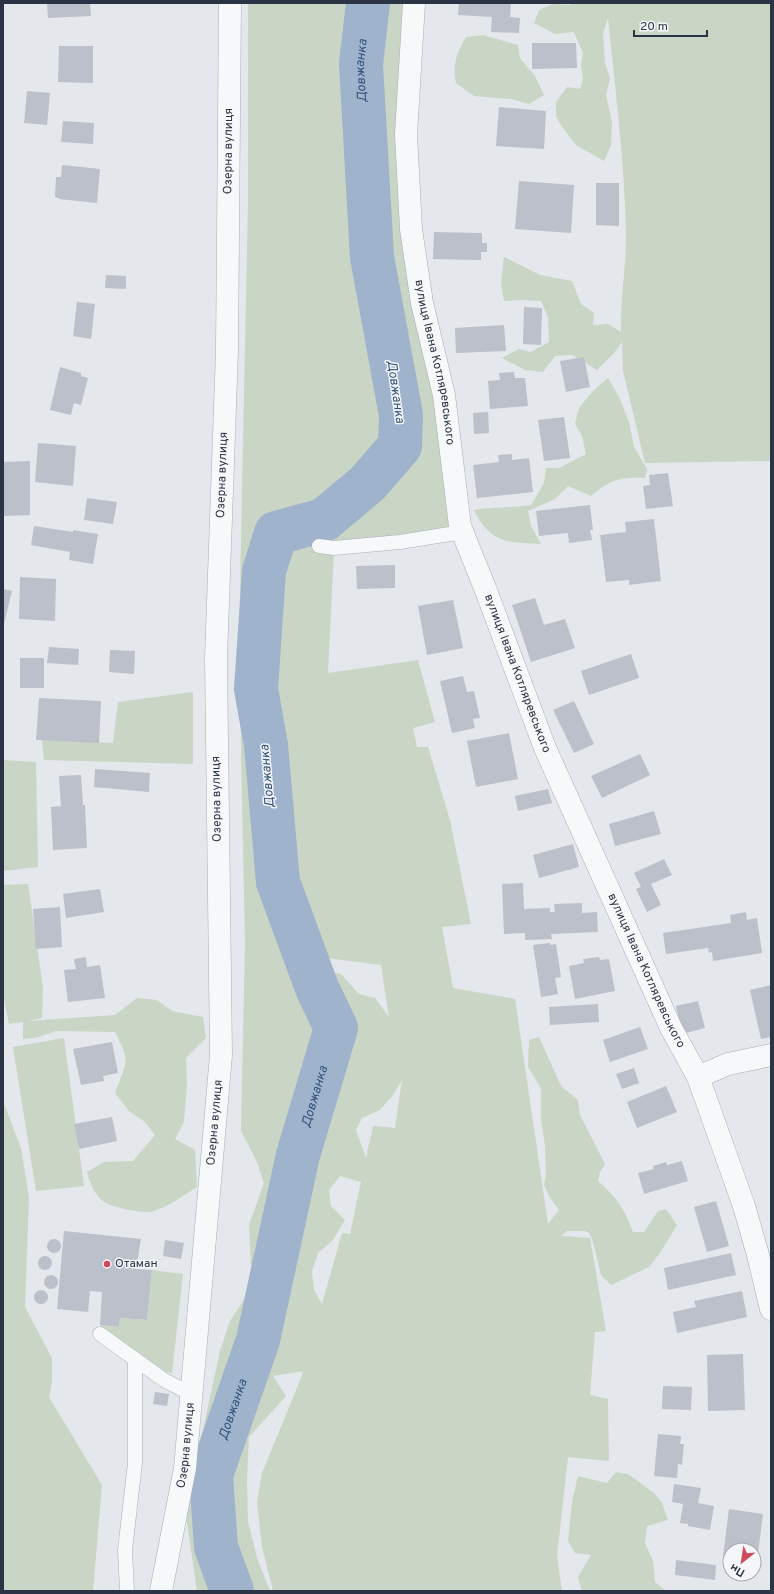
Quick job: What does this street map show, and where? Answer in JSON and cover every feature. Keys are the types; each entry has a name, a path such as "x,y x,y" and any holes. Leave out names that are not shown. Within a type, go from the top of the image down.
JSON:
{"street":[{"name":"Озерна вулиця","path":"161,1591 185,1468 221,1055 216,658 227,351 230,3"},
{"name":"вулиця Івана Котляревського","path":"414,3 406,134 411,229 422,303 444,395 460,526 545,748 672,1028 698,1077 744,1206 771,1309"},
{"path":"698,1077 728,1064 771,1054"}],"lane":[{"path":"319,546 334,548 400,542 462,532"},
{"path":"100,1334 164,1380 191,1394"},
{"path":"127,1591 126,1550 135,1463 135,1359"}],"green space":[{"path":"248,3 414,3 406,134 460,526 334,548 328,673 418,660 435,722 413,728 417,747 428,747 450,820 471,924 442,927 453,988 515,999 548,1224 559,1210 549,1196 544,1185 546,1175 545,1146 541,1119 541,1088 528,1067 529,1040 539,1037 561,1086 578,1100 580,1115 605,1164 600,1172 598,1181 619,1204 633,1232 644,1232 658,1211 666,1209 677,1225 660,1253 649,1267 611,1285 601,1275 593,1242 589,1233 585,1231 567,1231 561,1236 590,1238 606,1331 595,1332 590,1395 608,1399 609,1461 568,1457 557,1556 562,1591 273,1591 262,1547 257,1502 262,1473 303,1371 273,1376 286,1396 249,1437 247,1482 248,1522 258,1561 270,1591 197,1591 185,1509 189,1482 198,1453 220,1351 230,1321 252,1287 249,1225 264,1183 257,1162 241,1131 245,942 241,751 240,589 248,201","holes":["327,958 381,965 389,1017 375,998 359,994 341,974 330,972","402,1080 395,1128 373,1126 366,1158 356,1130 362,1118 380,1110 393,1095","340,1176 361,1182 350,1234 342,1233 322,1304 314,1290 312,1271 318,1253 333,1240 345,1220 331,1206 329,1190"]},
{"path":"572,3 771,3 771,461 645,463 623,371 622,342 614,353 597,370 572,355 555,356 543,372 525,370 502,358 519,349 531,352 549,342 548,317 541,301 504,301 501,284 504,257 540,275 572,281 581,304 594,313 593,325 608,324 621,332 626,242 625,202 619,123 608,18 603,34 605,63 610,78 606,95 612,122 611,145 604,161 576,145 560,124 556,116 556,102 567,87 580,89 583,79 581,65 583,53 574,32 555,34 534,23 539,10 553,4 570,5"},
{"path":"483,35 518,45 520,58 535,76 544,95 529,104 511,99 474,96 456,83 456,59 466,37"},
{"path":"608,378 619,397 629,422 634,447 647,469 645,478 622,479 610,483 591,496 568,486 555,499 528,511 531,526 541,544 519,543 501,539 494,535 480,521 474,510 531,505 544,483 546,468 559,468 586,454 582,436 575,424 579,408 592,392"},
{"path":"193,692 193,764 44,760 42,740 113,743 118,702"},
{"path":"3,760 36,762 38,867 3,871"},
{"path":"28,884 43,988 42,1018 28,1021 115,1015 137,998 157,1000 172,1011 203,1017 206,1038 186,1058 187,1084 184,1122 175,1139 195,1150 197,1187 162,1208 150,1212 140,1212 106,1203 95,1192 87,1172 104,1162 133,1161 155,1135 145,1122 129,1111 115,1093 126,1062 123,1050 115,1032 56,1031 35,1038 23,1039 23,1022 9,1024 3,995 3,885"},
{"path":"64,1038 84,1186 36,1191 13,1047"},
{"path":"3,1101 21,1148 29,1198 25,1307 52,1358 52,1383 49,1397 102,1485 93,1591 3,1591"},
{"path":"152,1270 183,1274 172,1373 166,1372 100,1325 119,1327 120,1318 147,1320"},
{"path":"616,1472 628,1474 654,1493 662,1503 668,1520 647,1526 645,1543 653,1561 655,1582 666,1591 582,1591 578,1577 591,1555 575,1553 568,1541 572,1502 578,1476 607,1483"}],"building":[{"path":"47,3 90,3 91,16 48,18"},
{"path":"459,3 511,3 510,17 520,18 519,33 491,32 492,17 458,15"},
{"path":"532,43 576,43 577,68 532,69"},
{"path":"59,46 93,46 93,83 58,82"},
{"path":"27,91 50,93 47,125 24,123"},
{"path":"499,107 546,111 544,149 496,146"},
{"path":"63,121 94,123 93,144 61,142"},
{"path":"62,165 100,169 97,203 59,199 55,197 56,177 61,177"},
{"path":"519,181 574,185 571,233 515,229"},
{"path":"596,183 619,183 619,226 596,225"},
{"path":"434,232 482,233 482,243 487,243 487,252 481,252 481,260 433,259"},
{"path":"106,275 126,276 126,289 105,288"},
{"path":"77,302 95,304 91,339 73,336"},
{"path":"524,307 542,308 541,345 523,344"},
{"path":"504,325 506,351 456,353 455,328"},
{"path":"584,357 590,387 566,392 560,361"},
{"path":"60,367 81,373 81,376 88,378 81,405 74,403 71,415 50,410"},
{"path":"514,372 515,378 525,378 528,406 490,409 488,381 500,380 499,373"},
{"path":"488,412 489,433 474,434 473,413"},
{"path":"564,417 570,458 544,461 538,420"},
{"path":"38,443 76,446 73,486 35,482"},
{"path":"512,454 512,460 529,458 533,492 477,498 473,465 499,462 498,455"},
{"path":"30,461 30,515 3,516 3,462"},
{"path":"668,473 673,506 646,509 643,486 650,485 649,475"},
{"path":"87,498 117,502 113,524 84,520"},
{"path":"590,505 593,530 590,530 592,540 569,543 568,533 539,536 536,511"},
{"path":"654,519 661,581 629,585 629,580 606,582 600,535 626,532 625,522"},
{"path":"34,526 98,534 93,564 69,560 70,552 31,545"},
{"path":"395,565 395,588 357,589 356,566"},
{"path":"20,577 56,579 55,621 19,619"},
{"path":"3,589 12,591 4,624 3,624"},
{"path":"535,598 544,625 565,619 575,648 531,662 512,605"},
{"path":"453,600 463,648 427,655 418,606"},
{"path":"49,647 79,649 78,665 47,663"},
{"path":"110,650 135,651 134,674 109,672"},
{"path":"631,654 639,678 589,695 581,671"},
{"path":"20,658 44,658 44,688 20,688"},
{"path":"463,676 467,692 474,691 480,718 473,719 475,728 452,733 440,681"},
{"path":"39,698 101,701 99,743 36,740"},
{"path":"574,701 594,744 574,753 553,710"},
{"path":"509,733 518,779 476,787 467,741"},
{"path":"640,754 650,775 602,798 591,776"},
{"path":"95,769 150,773 149,792 94,787"},
{"path":"81,775 83,805 85,805 87,848 53,850 51,807 61,806 59,776"},
{"path":"548,789 552,803 518,811 515,796"},
{"path":"654,811 661,834 615,846 609,824"},
{"path":"573,844 579,867 539,878 533,855"},
{"path":"664,859 672,875 651,884 661,905 647,912 636,889 641,887 634,873"},
{"path":"523,883 524,909 550,908 550,912 555,912 554,904 582,903 582,913 597,912 598,932 551,934 552,939 525,940 525,933 504,934 502,884"},
{"path":"100,889 104,912 66,918 63,894"},
{"path":"60,907 62,947 36,949 33,909"},
{"path":"746,912 747,920 757,918 762,953 713,961 712,952 709,953 708,948 666,954 663,933 731,923 730,915"},
{"path":"550,943 550,945 556,944 561,977 555,978 558,994 541,997 533,945"},
{"path":"86,957 87,967 100,965 105,998 68,1002 64,970 76,969 74,959"},
{"path":"599,957 600,960 609,959 615,991 575,999 569,966 584,963 583,959"},
{"path":"771,985 771,1037 761,1039 750,990"},
{"path":"698,1001 705,1028 682,1034 676,1006"},
{"path":"598,1004 599,1022 550,1025 549,1007"},
{"path":"640,1027 648,1049 610,1062 603,1040"},
{"path":"112,1042 118,1073 103,1076 104,1081 81,1085 73,1049"},
{"path":"634,1068 639,1083 622,1089 616,1074"},
{"path":"666,1086 677,1112 637,1128 627,1102"},
{"path":"112,1117 117,1141 79,1149 74,1124"},
{"path":"682,1161 688,1181 644,1194 638,1173 654,1169 653,1166 666,1162 667,1165"},
{"path":"716,1201 729,1246 707,1252 694,1207"},
{"path":"64,1231 141,1239 136,1269 152,1270 147,1320 120,1318 119,1327 100,1325 102,1292 90,1291 88,1312 57,1309"},
{"path":"54,1239 59,1241 61,1246 59,1251 54,1253 49,1251 47,1246 49,1241"},
{"path":"165,1240 184,1243 181,1259 163,1256"},
{"path":"731,1253 736,1275 668,1290 664,1268"},
{"path":"45,1256 50,1258 52,1263 50,1268 45,1270 40,1268 38,1263 40,1258"},
{"path":"51,1275 56,1277 58,1282 56,1287 51,1289 46,1287 44,1282 46,1277"},
{"path":"41,1290 46,1292 48,1297 46,1302 41,1304 36,1302 34,1297 36,1292"},
{"path":"742,1291 747,1317 677,1333 673,1312 696,1307 694,1301"},
{"path":"743,1354 745,1410 708,1411 707,1355"},
{"path":"663,1386 692,1387 691,1410 662,1409"},
{"path":"155,1392 169,1394 167,1406 153,1404"},
{"path":"658,1434 681,1436 680,1444 684,1444 682,1465 678,1464 677,1478 654,1476"},
{"path":"674,1484 701,1488 698,1503 714,1506 710,1530 680,1523 683,1504 672,1502"},
{"path":"729,1509 763,1514 759,1542 725,1542"},
{"path":"676,1560 716,1565 715,1580 675,1575"}],"waterway":[{"name":"Довжанка","path":"232,1591 216,1547 211,1475 258,1340 298,1155 336,1028 317,988 278,882 266,745 256,689 264,571 276,533 324,520 368,483 400,446 401,415 372,257 361,64 368,3"}],"place":[{"name":"Отаман","path":"107,1264"}]}
